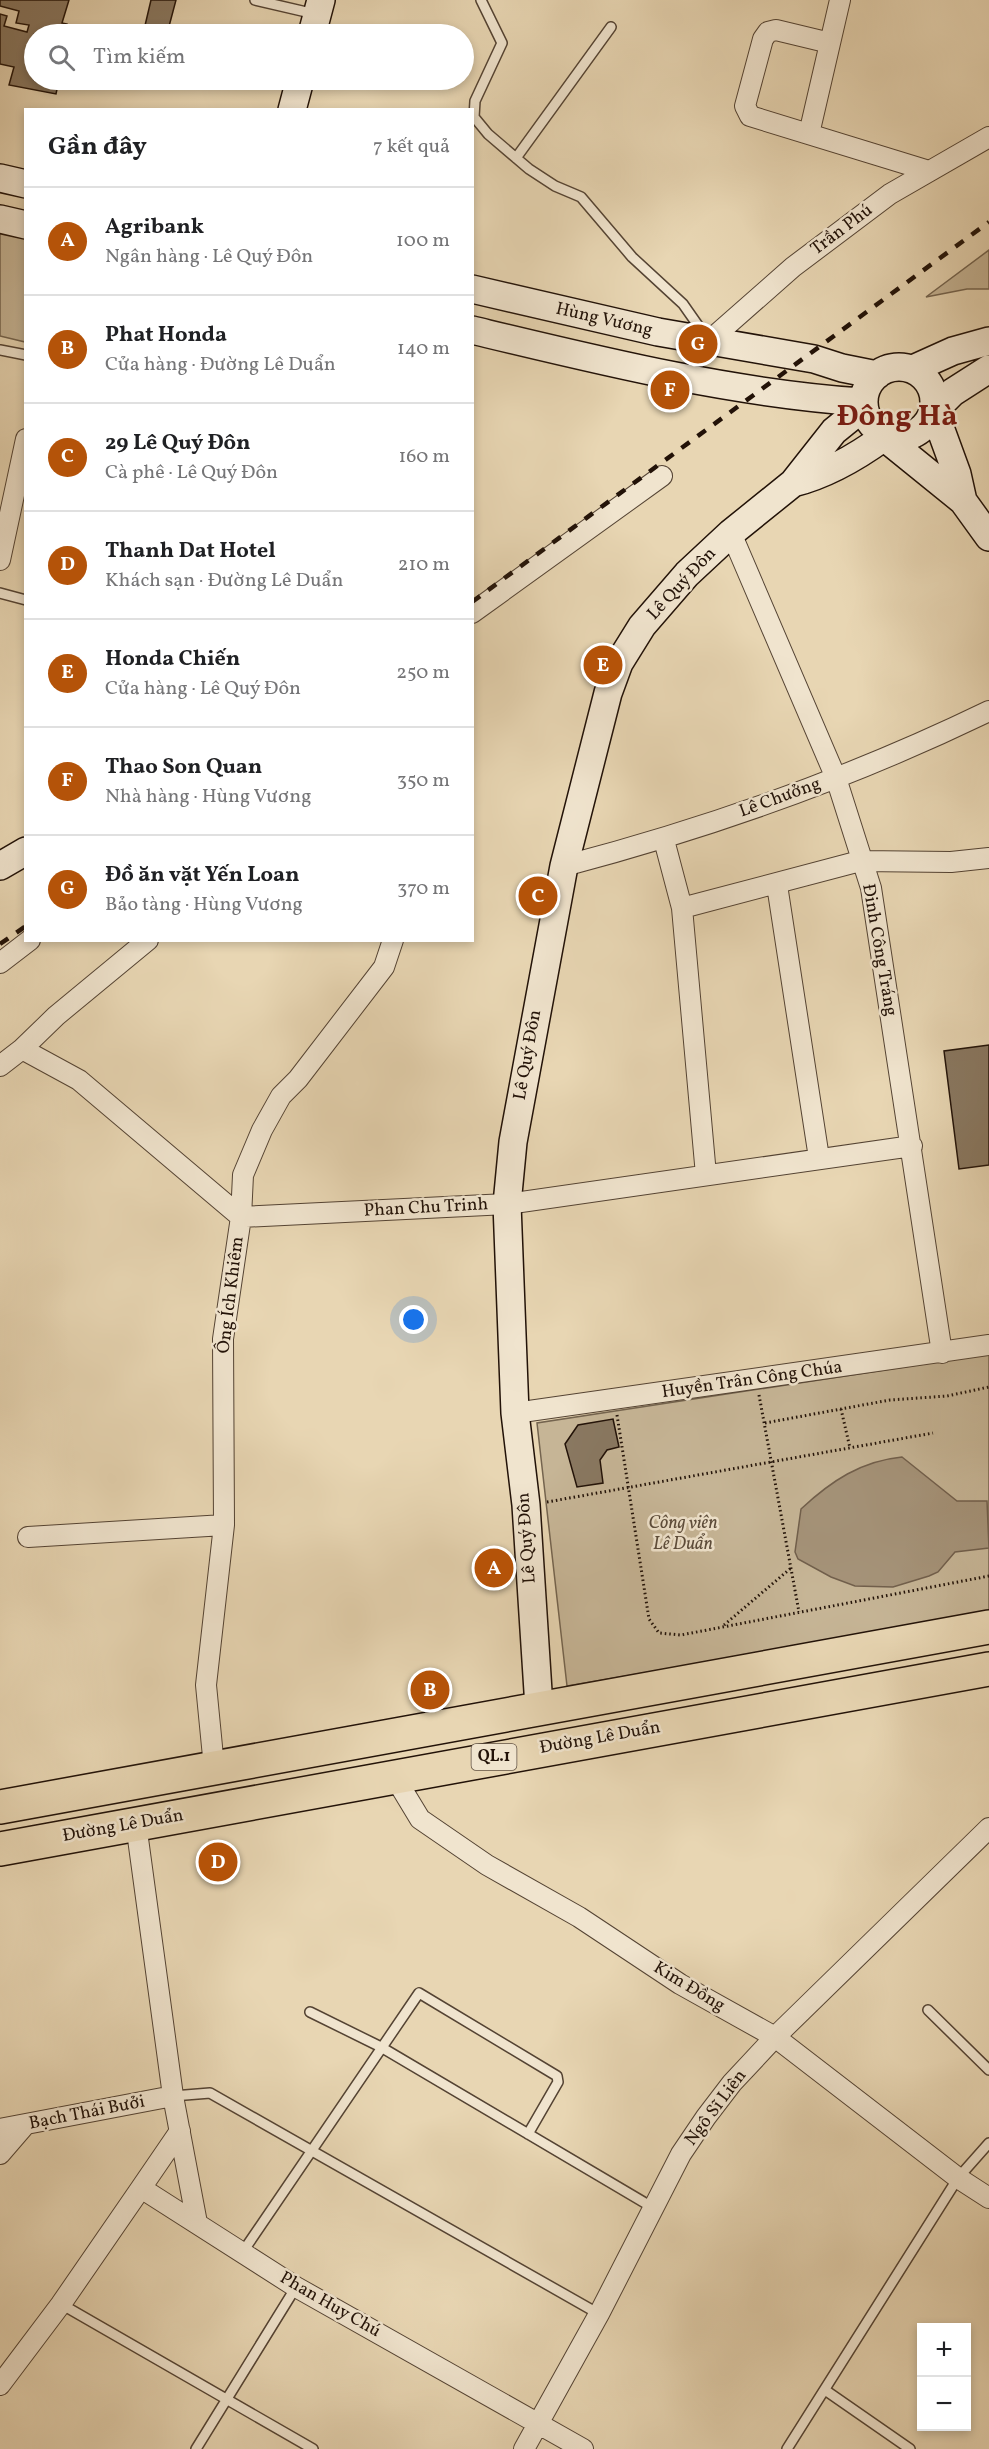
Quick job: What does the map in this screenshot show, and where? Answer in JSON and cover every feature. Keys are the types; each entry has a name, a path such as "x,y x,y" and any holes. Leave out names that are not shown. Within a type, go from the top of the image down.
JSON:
{"highway":[{"name":"QL.1","path":"0,1806 989,1627"},
{"name":"Đường Lê Duẩn","path":"0,1849 989,1669"},
{"path":"539,1707 547,1748"}],"street":[{"path":"809,134 840,0"},
{"path":"830,43 776,30 768,32 763,39 745,106 750,116 929,171"},
{"path":"293,108 297,90"},
{"name":"Trần Phú","path":"709,341 793,267 890,194 989,137"},
{"path":"0,178 24,184"},
{"path":"0,219 24,225"},
{"name":"Hùng Vương","path":"474,289 658,332 814,359 842,368 877,375"},
{"path":"474,330 648,372 803,398 862,402"},
{"path":"912,369 953,351 989,341"},
{"path":"963,501 957,474 934,411 934,394 926,379 912,369 898,366 885,369 866,389 862,402 866,416 884,437 963,501 989,537"},
{"path":"884,437 899,438 915,434 927,424 934,411 953,392 989,369"},
{"name":"Lê Quý Đôn","path":"539,1707 526,1505 515,1413 507,1204 517,1120 564,866 608,693 619,663 642,626 687,574 731,533 793,483 834,431 855,414 862,402"},
{"name":"Lê Quý Đôn","path":"793,483 811,478 884,437"},
{"path":"0,560 24,448"},
{"path":"474,612 662,476"},
{"name":"Đinh Công Tráng","path":"731,533 836,778 860,861 871,888 942,1353"},
{"name":"Lê Chưởng","path":"564,866 664,840 836,778 989,711"},
{"path":"664,840 682,908 706,1175"},
{"path":"0,866 24,853"},
{"path":"682,908 777,885 860,861 951,862 989,858"},
{"path":"777,885 819,1158"},
{"path":"0,963 27,942"},
{"path":"0,1066 146,942"},
{"name":"Ông Ích Khiêm","path":"214,1767 206,1684 224,1525 223,1339 241,1217 243,1175 262,1130 281,1096 298,1079 384,968 392,942"},
{"path":"22,1049 79,1080 241,1217"},
{"name":"Phan Chu Trinh","path":"241,1217 507,1204 912,1146"},
{"name":"Huyền Trân Công Chúa","path":"515,1413 989,1345"},
{"path":"28,1537 224,1525"},
{"name":"Kim Đồng","path":"394,1776 420,1819 487,1865 579,1917 680,1983 775,2037 958,2178 989,2198"},
{"path":"136,1824 173,2096 197,2223"},
{"name":"Ngô Sĩ Liên","path":"524,2449 599,2314 681,2154 706,2117 732,2083 775,2037 989,1828"},
{"name":"Bạch Thái Bưởi","path":"0,2129 173,2096"},
{"path":"0,2154 25,2125"},
{"path":"0,2385 61,2304 180,2131"},
{"name":"Phan Huy Chú","path":"141,2188 296,2287 539,2422 583,2449"}],"lane":[{"path":"255,0 317,16"},
{"path":"480,0 502,43 475,101 474,117 488,134 516,158 555,186 581,197 632,257 683,304 709,341"},
{"path":"516,158 611,27"},
{"path":"0,350 24,355"},
{"path":"0,593 24,599"},
{"path":"242,2253 419,1993 557,2076 558,2082 528,2134"},
{"path":"928,2010 989,2070"},
{"path":"310,2012 381,2047 652,2207"},
{"path":"173,2096 210,2093 599,2314"},
{"path":"787,2449 958,2178 989,2143"},
{"path":"196,2449 296,2287"},
{"path":"61,2304 229,2398 313,2449"},
{"path":"825,2390 910,2449"}],"path":[{"path":"756,1379 799,1612"},
{"path":"765,1423 840,1408 890,1400 947,1396 989,1387"},
{"path":"614,1399 649,1619 653,1628 668,1635 681,1635 989,1576"},
{"path":"840,1408 850,1448"},
{"path":"526,1505 933,1433"},
{"path":"723,1626 791,1568"}],"green space":[{"path":"0,224 24,230 24,342 0,336"},
{"path":"989,250 989,289 967,289 926,297"},
{"name":"Công viên Lê Duẩn","path":"989,1354 989,1614 567,1686 537,1423"}],"shaded area":[{"path":"902,1457 957,1501 987,1501 989,1548 955,1552 938,1572 893,1587 855,1586 831,1577 798,1559 795,1552 801,1509 847,1474 873,1463"}],"building":[{"path":"0,0 69,0 62,23 67,24 16,23 19,11 0,6"},
{"path":"151,0 176,0 170,24 145,24"},
{"path":"0,14 7,16 4,26 24,31 24,88 9,85 14,67 0,64"},
{"path":"35,90 57,90 56,94"},
{"path":"989,1045 989,1165 959,1169 944,1051"},
{"path":"613,1419 619,1447 607,1450 600,1460 603,1483 577,1487 565,1444 578,1425"}],"railway":[{"path":"474,601 989,222"},
{"path":"0,944 24,927"}],"place":[{"name":"Đồ ăn vặt Yến Loan","path":"698,344"},
{"name":"Thao Son Quan","path":"670,390"},
{"name":"Honda Chiến","path":"603,665"},
{"name":"29 Lê Quý Đôn","path":"538,896"},
{"name":"Agribank","path":"494,1568"},
{"name":"Phat Honda","path":"430,1690"},
{"name":"Thanh Dat Hotel","path":"218,1862"}],"district":[{"name":"Đông Hà","path":"897,417"}]}
